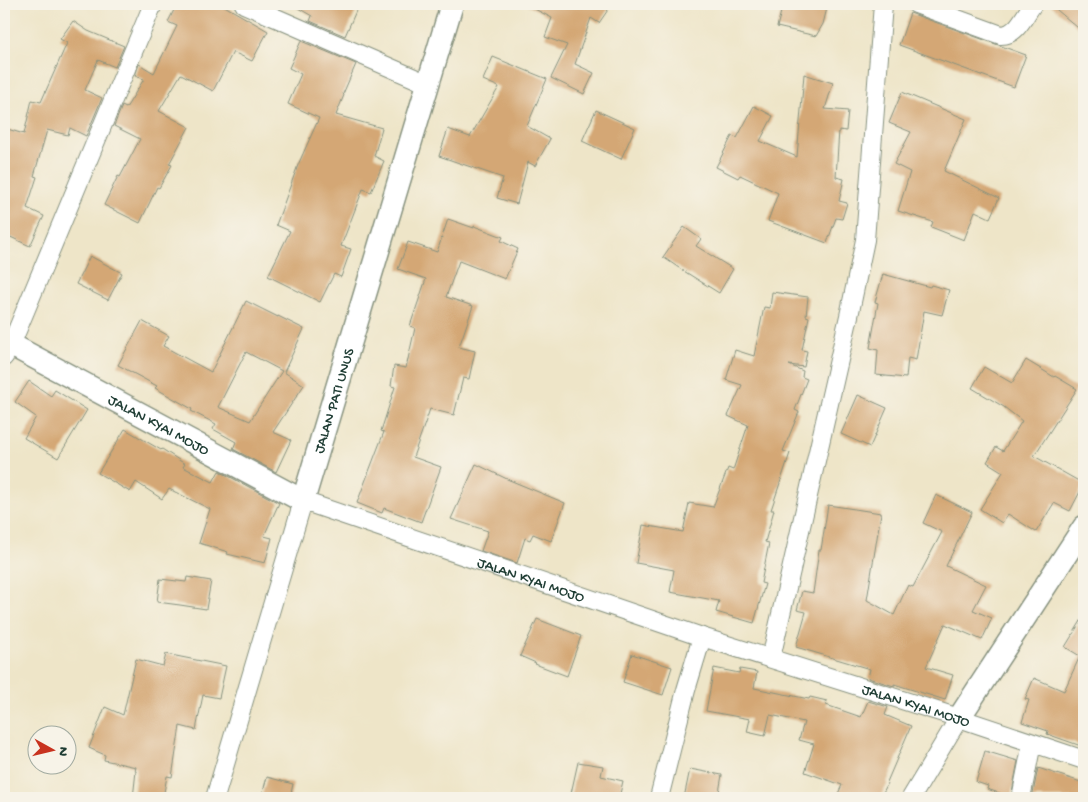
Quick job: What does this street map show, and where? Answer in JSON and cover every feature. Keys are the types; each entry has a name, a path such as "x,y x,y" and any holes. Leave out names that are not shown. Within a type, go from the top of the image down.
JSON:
{"street":[{"path":"6,348 153,4"},
{"path":"244,4 428,84"},
{"name":"JALAN PATI UNUS","path":"214,798 452,4"},
{"path":"771,658 865,240 883,4"},
{"path":"916,4 1001,35 1007,35 1016,29 1033,4"},
{"name":"JALAN KYAI MOJO","path":"6,348 303,501 702,637 959,718 1084,760"},
{"path":"911,798 959,718 1084,527"},
{"path":"659,798 686,690 702,637"},
{"path":"1021,798 1032,743"}],"building":[{"path":"177,4 221,4 268,31 252,61 233,52 213,91 181,74 159,111 189,127 169,164 172,165 159,188 157,187 140,223 104,205 118,176 120,177 140,139 114,126 122,106 126,108 144,79 135,76 139,64 154,73 177,26 168,22"},
{"path":"291,4 359,4 345,36 310,21 312,16"},
{"path":"525,4 612,4 599,23 591,18 575,64 594,73 584,94 551,78 567,45 545,37 552,18"},
{"path":"783,4 828,4 823,24 816,36 777,27"},
{"path":"1050,4 1084,4 1084,33"},
{"path":"910,13 1026,55 1014,87 899,45"},
{"path":"73,21 88,31 124,46 115,67 98,60 85,90 102,98 86,136 70,128 68,135 47,130 34,176 37,177 27,208 44,216 30,246 4,234 4,128 24,134 32,100 41,102 67,43 60,39"},
{"path":"301,41 356,64 336,115 382,128 374,156 384,161 371,192 363,189 341,246 351,249 341,277 334,274 320,302 268,276 290,231 276,225 298,165 319,118 288,104 301,74 289,68"},
{"path":"493,57 547,79 527,126 550,139 535,166 528,162 517,204 497,198 503,178 439,156 448,129 470,137 499,87 483,80"},
{"path":"804,74 833,83 825,109 848,111 846,131 839,130 836,177 844,179 839,201 847,203 842,219 836,218 827,243 768,221 778,193 740,175 738,178 716,167 732,136 737,138 754,106 773,116 760,141 797,157"},
{"path":"902,92 966,119 944,171 999,198 990,218 975,211 964,240 931,227 933,222 898,211 910,172 894,164 911,132 889,123"},
{"path":"596,110 635,128 621,159 582,141"},
{"path":"448,219 503,237 501,241 518,249 505,279 459,261 446,297 473,306 459,347 475,351 469,379 463,378 454,415 430,409 413,457 441,467 421,522 384,508 382,513 357,503 384,432 381,431 395,387 391,386 394,366 406,368 415,328 410,326 426,279 398,269 408,242 437,252"},
{"path":"684,227 701,239 696,246 733,269 719,293 663,257"},
{"path":"90,256 122,273 108,300 76,284"},
{"path":"883,274 930,287 931,285 949,290 942,315 924,311 916,360 908,358 906,378 876,375 878,350 870,348 878,303 875,302"},
{"path":"772,292 808,297 806,316 809,317 802,350 807,351 804,367 789,365 803,371 802,377 807,379 795,410 799,412 783,451 790,453 771,510 774,510 765,542 769,543 761,583 765,584 754,623 716,612 719,601 670,592 674,570 636,563 643,525 683,532 689,503 713,507 728,468 733,470 748,425 728,416 742,385 726,380 735,350 754,356 764,307 770,308"},
{"path":"246,301 304,329 284,372 304,385 273,432 291,440 276,472 233,449 236,442 213,429 216,424 191,411 192,409 155,388 157,386 118,365 142,321 169,336 163,346 211,372","holes":["246,352 282,371 250,421 218,407"]},
{"path":"1026,360 1077,389 1034,456 1084,484 1070,511 1054,503 1036,532 1008,514 1002,523 980,509 1003,472 987,462 996,447 1003,451 1022,421 1004,407 972,388 984,367 1012,383"},
{"path":"29,381 51,396 55,390 87,410 58,458 24,438 36,417 15,402"},
{"path":"858,395 887,408 870,447 841,434"},
{"path":"125,429 185,464 183,467 213,482 219,471 279,503 264,536 272,538 265,563 227,554 228,552 199,543 210,509 169,489 162,499 136,482 130,492 98,473"},
{"path":"476,464 565,503 551,541 533,534 530,540 525,538 517,563 481,551 488,531 451,519"},
{"path":"936,495 972,512 946,566 986,585 973,610 992,618 982,640 945,624 926,667 953,675 945,700 868,678 870,669 796,647 806,612 797,610 802,591 813,593 828,505 881,513 867,600 894,615 908,585 913,587 942,532 923,523"},
{"path":"187,577 211,581 206,609 157,602 160,579 186,582"},
{"path":"1084,616 1084,747 1047,734 1048,731 1022,722 1029,700 1025,699 1034,678 1064,691 1080,656 1065,647"},
{"path":"537,619 581,636 567,676 520,656"},
{"path":"166,654 226,666 219,698 203,695 196,730 180,726 172,777 167,776 163,798 133,798 136,767 104,760 105,755 89,748 105,707 123,715 136,659 163,666"},
{"path":"632,654 672,667 663,695 623,682"},
{"path":"714,668 739,673 740,669 757,672 754,688 827,701 826,705 861,717 868,701 888,707 885,715 911,726 880,798 836,798 842,785 805,772 814,744 799,740 804,722 770,715 765,736 747,732 750,719 706,711"},
{"path":"985,751 1018,761 1011,797 987,789 988,786 976,782"},
{"path":"578,762 603,766 601,776 623,781 619,798 570,798"},
{"path":"1038,768 1084,783 1084,798 1032,798"},
{"path":"690,769 722,775 718,798 684,798"},
{"path":"267,777 293,784 290,798 261,798"}]}
